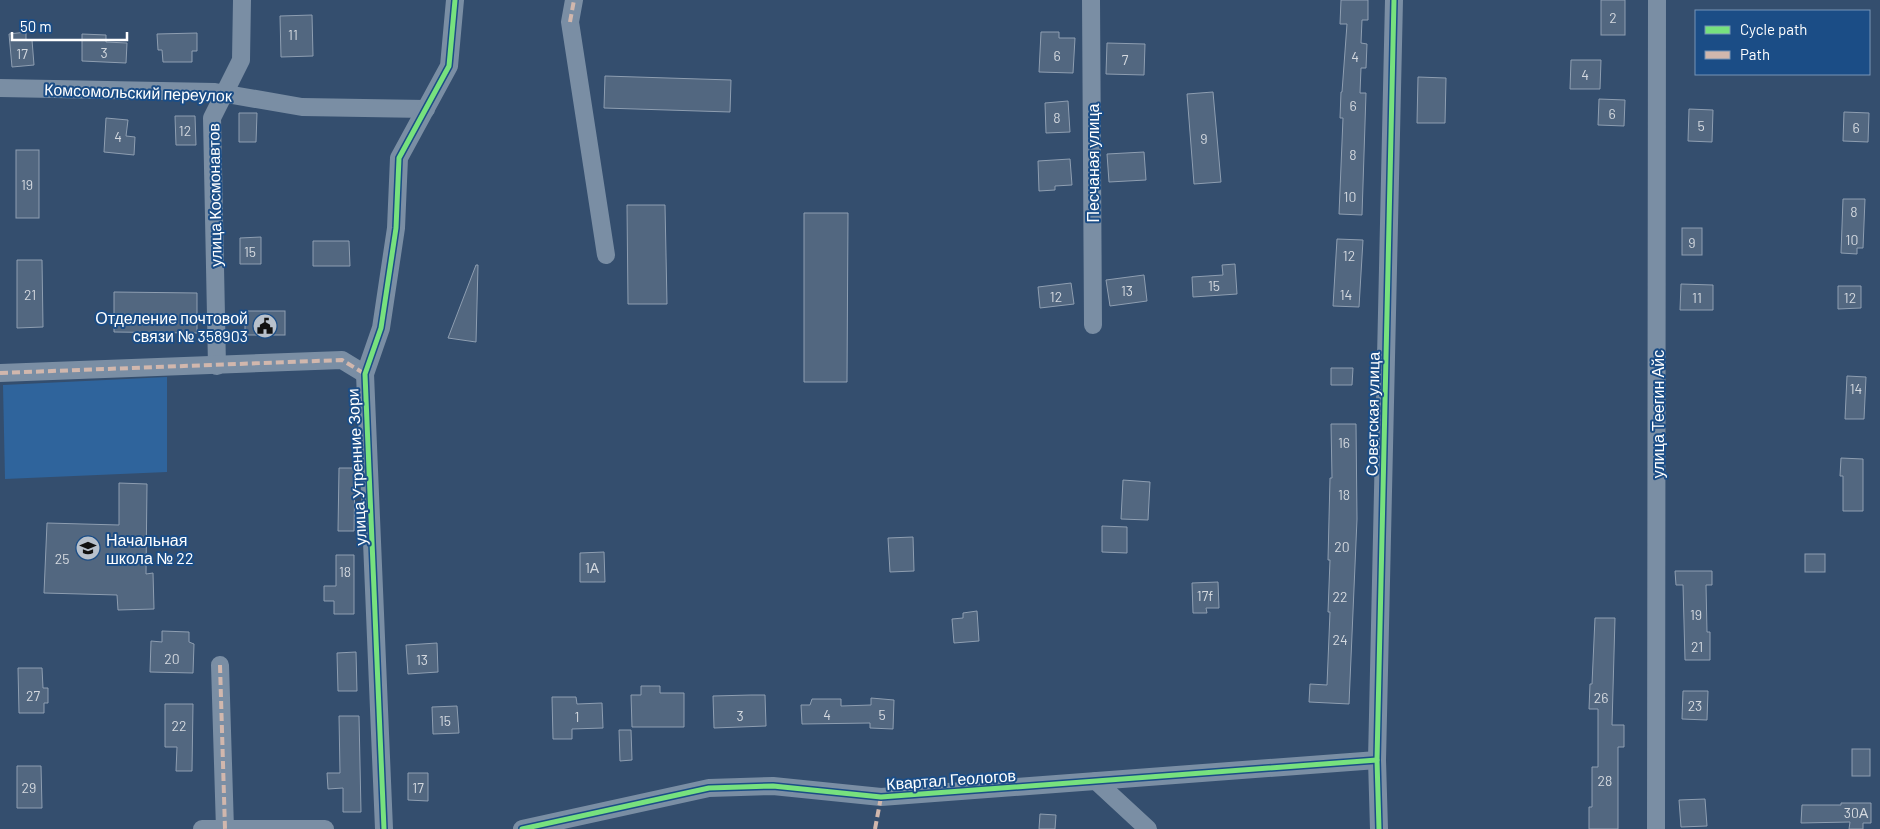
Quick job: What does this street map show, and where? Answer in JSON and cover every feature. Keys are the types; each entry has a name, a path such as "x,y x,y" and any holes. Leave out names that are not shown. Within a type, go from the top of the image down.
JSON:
{"street":[{"name":"улица Космонавтов","path":"216,366 212,118 241,60 242,0"},
{"name":"улица Утренние Зори","path":"384,829 365,374 381,328 396,228 399,158 449,66 455,0"},
{"path":"574,0 570,22 606,254"},
{"name":"Песчаная улица","path":"1091,0 1093,325"},
{"name":"Советская улица","path":"1379,829 1377,760 1394,0"},
{"name":"улица Теегин Айс","path":"1656,829 1657,0"},
{"name":"Комсомольский переулок","path":"0,88 224,94 302,107 426,109"},
{"path":"0,372 216,366 342,360 365,374"},
{"path":"220,665 225,829"},
{"name":"Квартал Геологов","path":"528,829 709,788 773,786 881,797 1377,760"},
{"path":"1096,781 1148,829"},
{"path":"202,829 325,829"}],"shaded area":[{"path":"167,377 167,472 5,479 3,385"}],"building":[{"path":"1341,0 1368,0 1368,20 1362,20 1361,43 1367,44 1366,68 1361,68 1360,93 1366,93 1362,215 1339,214 1343,118 1340,118 1341,92 1347,24 1340,24"},
{"path":"1601,0 1625,0 1625,35 1601,35"},
{"path":"312,15 313,56 281,57 280,16"},
{"path":"26,32 26,40 32,40 34,65 12,67 9,34"},
{"path":"1041,32 1059,32 1059,38 1075,38 1073,73 1039,72"},
{"path":"197,33 197,51 192,51 192,62 163,62 162,50 158,50 157,34"},
{"path":"82,34 106,35 106,42 127,43 126,63 82,61"},
{"path":"1107,43 1145,44 1144,75 1106,74"},
{"path":"1571,60 1601,60 1600,89 1570,89"},
{"path":"605,76 731,80 730,112 604,108"},
{"path":"1418,77 1446,78 1445,123 1417,123"},
{"path":"1213,92 1221,182 1194,184 1187,94"},
{"path":"1599,99 1625,100 1624,126 1598,125"},
{"path":"1068,101 1070,132 1046,133 1045,103"},
{"path":"1689,109 1713,110 1712,142 1688,141"},
{"path":"1844,112 1869,113 1868,142 1843,141"},
{"path":"239,113 257,113 256,142 239,142"},
{"path":"175,116 195,116 196,145 176,145"},
{"path":"106,118 128,120 126,136 135,137 134,155 104,152"},
{"path":"16,150 39,150 39,218 16,218"},
{"path":"1144,152 1146,180 1109,182 1107,154"},
{"path":"1070,159 1072,185 1055,186 1055,190 1039,191 1038,161"},
{"path":"1843,199 1865,199 1863,248 1857,248 1857,254 1841,253"},
{"path":"627,205 665,205 667,304 628,304"},
{"path":"804,213 848,213 847,382 804,382"},
{"path":"1682,228 1702,228 1702,255 1682,255"},
{"path":"261,237 261,264 240,264 240,238"},
{"path":"1337,239 1363,240 1359,307 1333,306"},
{"path":"313,241 349,241 350,266 313,266"},
{"path":"17,260 42,260 43,327 17,328"},
{"path":"1235,264 1237,294 1193,297 1192,277 1223,275 1222,265"},
{"path":"476,265 478,265 476,342 448,338"},
{"path":"1144,275 1147,301 1110,306 1106,280"},
{"path":"1071,283 1074,304 1040,308 1038,287"},
{"path":"1681,284 1713,285 1713,310 1680,310"},
{"path":"1838,286 1861,286 1861,308 1838,309"},
{"path":"114,292 197,293 197,333 114,332"},
{"path":"245,311 285,311 285,335 245,335"},
{"path":"1331,368 1353,368 1352,385 1331,385"},
{"path":"1847,376 1866,377 1864,419 1845,419"},
{"path":"1331,424 1356,424 1357,519 1349,704 1309,702 1310,684 1327,685 1330,612 1328,612 1330,560 1328,560 1330,478 1332,478"},
{"path":"1841,458 1863,459 1863,511 1843,511 1843,476 1840,476"},
{"path":"339,468 355,468 354,531 338,531"},
{"path":"1123,480 1150,482 1148,520 1121,519"},
{"path":"119,483 147,484 146,574 153,573 154,609 118,610 117,595 44,593 47,523 119,525"},
{"path":"1102,526 1127,527 1127,553 1102,552"},
{"path":"913,537 914,571 890,572 888,538"},
{"path":"604,552 605,582 580,582 580,553"},
{"path":"1805,554 1825,554 1825,572 1805,572"},
{"path":"336,555 354,555 354,614 334,614 334,601 324,601 324,586 336,586"},
{"path":"1675,571 1712,571 1712,585 1706,585 1707,632 1710,632 1710,660 1685,660 1683,585 1676,585"},
{"path":"1218,582 1219,608 1206,608 1207,613 1193,613 1192,583"},
{"path":"977,611 979,641 954,643 952,619 963,618 963,613"},
{"path":"1595,618 1615,618 1612,725 1624,725 1624,747 1618,747 1618,829 1589,829 1589,807 1592,807 1592,767 1598,767 1598,709 1589,709"},
{"path":"162,631 189,632 189,642 194,644 193,673 150,672 151,641 162,642"},
{"path":"437,643 438,672 408,674 406,645"},
{"path":"356,652 357,691 338,691 337,653"},
{"path":"18,668 42,668 43,688 48,688 48,703 44,703 44,713 19,713"},
{"path":"641,686 660,686 660,693 684,693 684,727 632,727 631,695 641,695"},
{"path":"1683,691 1708,691 1707,720 1682,719"},
{"path":"765,695 766,726 714,728 713,696"},
{"path":"552,697 576,697 577,704 602,703 603,728 572,729 572,739 553,739"},
{"path":"871,698 894,700 893,729 870,728 870,723 802,724 801,705 810,705 812,699 841,699 841,706 871,705"},
{"path":"165,704 193,704 192,771 176,771 177,747 165,747"},
{"path":"457,706 459,733 433,734 432,707"},
{"path":"339,716 359,716 361,812 343,812 343,788 328,789 327,773 340,773"},
{"path":"619,730 631,730 632,760 620,761"},
{"path":"1852,749 1870,749 1870,776 1852,776"},
{"path":"17,766 41,766 42,808 17,808"},
{"path":"408,773 428,773 428,801 408,800"},
{"path":"1705,799 1707,826 1681,827 1679,800"},
{"path":"1841,803 1871,803 1871,823 1863,823 1863,829 1849,829 1850,822 1801,823 1802,805 1841,805"},
{"path":"1040,814 1056,815 1055,829 1039,829"}],"marked path":[{"path":"570,22 574,0"},
{"path":"0,373 342,360 365,374 365,377"},
{"path":"220,665 225,829"},
{"path":"875,829 881,797"}],"cycle path":[{"path":"384,829 365,374 381,328 396,228 399,158 449,66 455,0"},
{"path":"1379,829 1377,760 1394,0"},
{"path":"522,829 709,788 773,786 881,797 1377,760"}],"place":[{"name":"Отделение почтовой связи № 358903","path":"265,326"},
{"name":"Начальная школа № 22","path":"88,548"}]}
